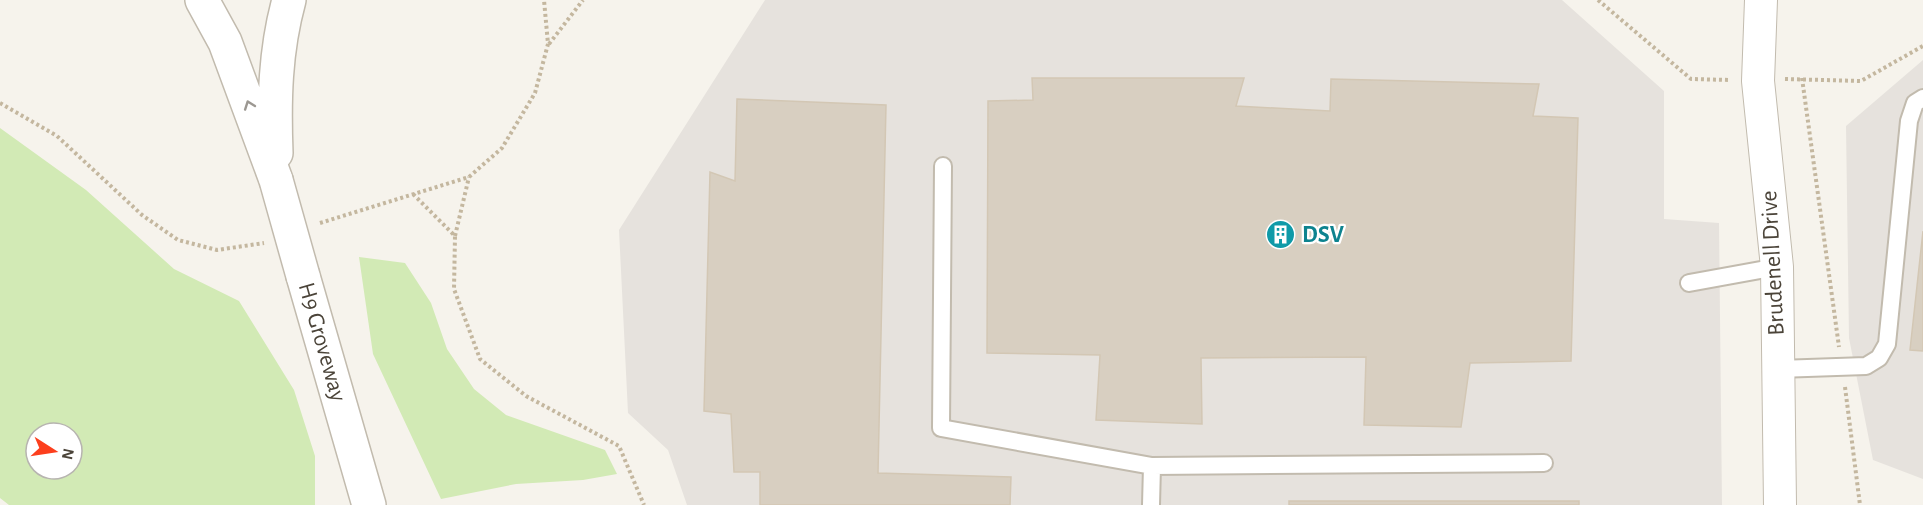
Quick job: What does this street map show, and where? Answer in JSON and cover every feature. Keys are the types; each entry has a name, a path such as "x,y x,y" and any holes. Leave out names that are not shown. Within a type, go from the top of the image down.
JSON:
{"street":[{"name":"H9 Groveway","path":"202,0 225,42 276,180 369,505"},
{"name":"H9 Groveway","path":"276,180 274,83 280,31 289,0"},
{"name":"Brudenell Drive","path":"1766,7 1758,81 1777,267 1780,505"}],"lane":[{"path":"1778,369 1866,366 1879,358 1887,344 1909,120 1915,103 1923,98"},
{"path":"943,166 941,428 1152,466 1544,463"},
{"path":"1689,283 1777,267"},
{"path":"1151,505 1152,466"}],"path":[{"path":"309,227 469,177 502,148 535,93 548,44 544,0"},
{"path":"548,44 583,0"},
{"path":"1598,0 1690,79 1758,81 1802,78 1861,81 1923,46"},
{"path":"1802,78 1860,505"},
{"path":"0,103 57,136 142,215 178,240 217,250 266,243"},
{"path":"469,177 455,236 454,289 480,359 526,396 619,446 644,505"},
{"path":"412,193 455,236"}],"shaded area":[{"path":"765,0 1562,0 1664,91 1664,219 1719,223 1722,505 687,505 668,450 628,413 619,230"},
{"path":"1923,60 1923,479 1873,460 1849,338 1846,126"}],"green space":[{"path":"0,128 86,190 174,269 239,301 294,390 315,456 315,505 9,505 0,498"},
{"path":"359,257 405,263 431,303 447,349 474,389 506,415 605,450 617,474 583,480 516,484 441,499 373,354"}],"building":[{"name":"DSV","path":"1032,78 1244,78 1236,106 1330,111 1331,79 1539,84 1533,116 1578,118 1571,361 1470,363 1461,427 1364,425 1366,357 1201,358 1202,424 1096,420 1100,355 987,353 988,101 1033,100"},
{"path":"737,99 886,105 878,473 1011,477 1010,505 760,505 760,472 734,472 731,414 704,411 710,172 735,181"},
{"path":"1923,231 1923,351 1910,350"},
{"path":"1289,501 1579,501 1579,505 1289,505"}],"place":[{"name":"DSV","path":"1281,235"}]}
